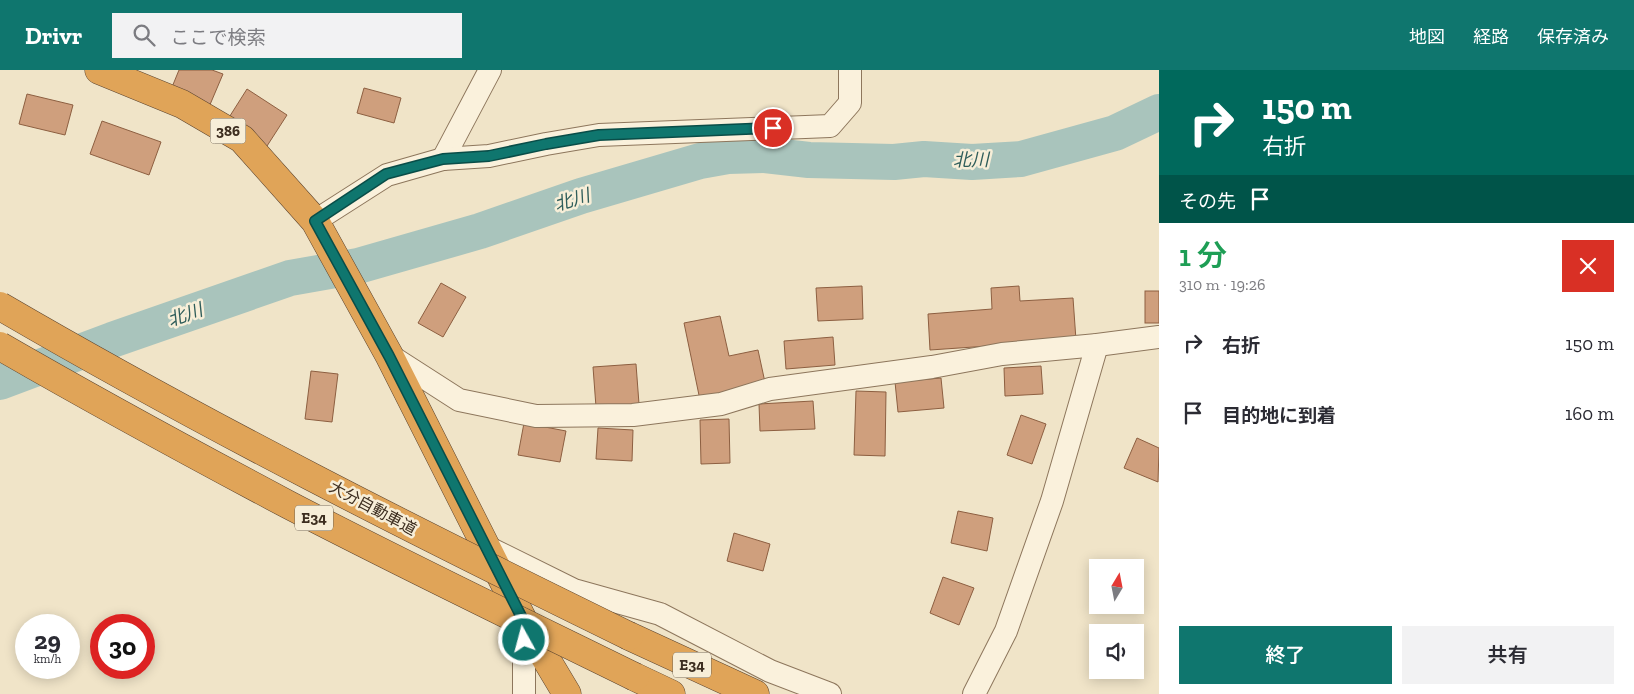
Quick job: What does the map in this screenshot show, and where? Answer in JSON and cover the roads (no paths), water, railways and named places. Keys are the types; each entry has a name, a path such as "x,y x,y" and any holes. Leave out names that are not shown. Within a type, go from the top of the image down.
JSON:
{"highway":[{"name":"386","path":"99,70 182,104 242,139 319,229 389,356 524,622 567,694"},
{"name":"大分自動車道","path":"0,306 168,400 454,551 629,636 755,694"},
{"name":"E34","path":"0,346 146,429 288,505 448,586 671,694"}],"street":[{"path":"443,159 490,70"},
{"path":"319,229 386,174 443,159 489,156 599,135 830,126 850,103 850,70"},
{"path":"389,356 459,400 536,416 633,416 721,404 770,389 932,367 1002,354 1159,337"},
{"path":"974,694 1006,631 1052,501 1097,345"},
{"path":"485,546 574,590 660,614 770,671 830,694"},
{"path":"524,622 524,694"}],"waterway":[{"name":"北川","path":"0,382 112,340 290,278 358,266 480,231 581,196 700,161 728,156 765,155 809,160 894,162 924,159 972,162 1021,159 1115,133 1159,112"}]}
